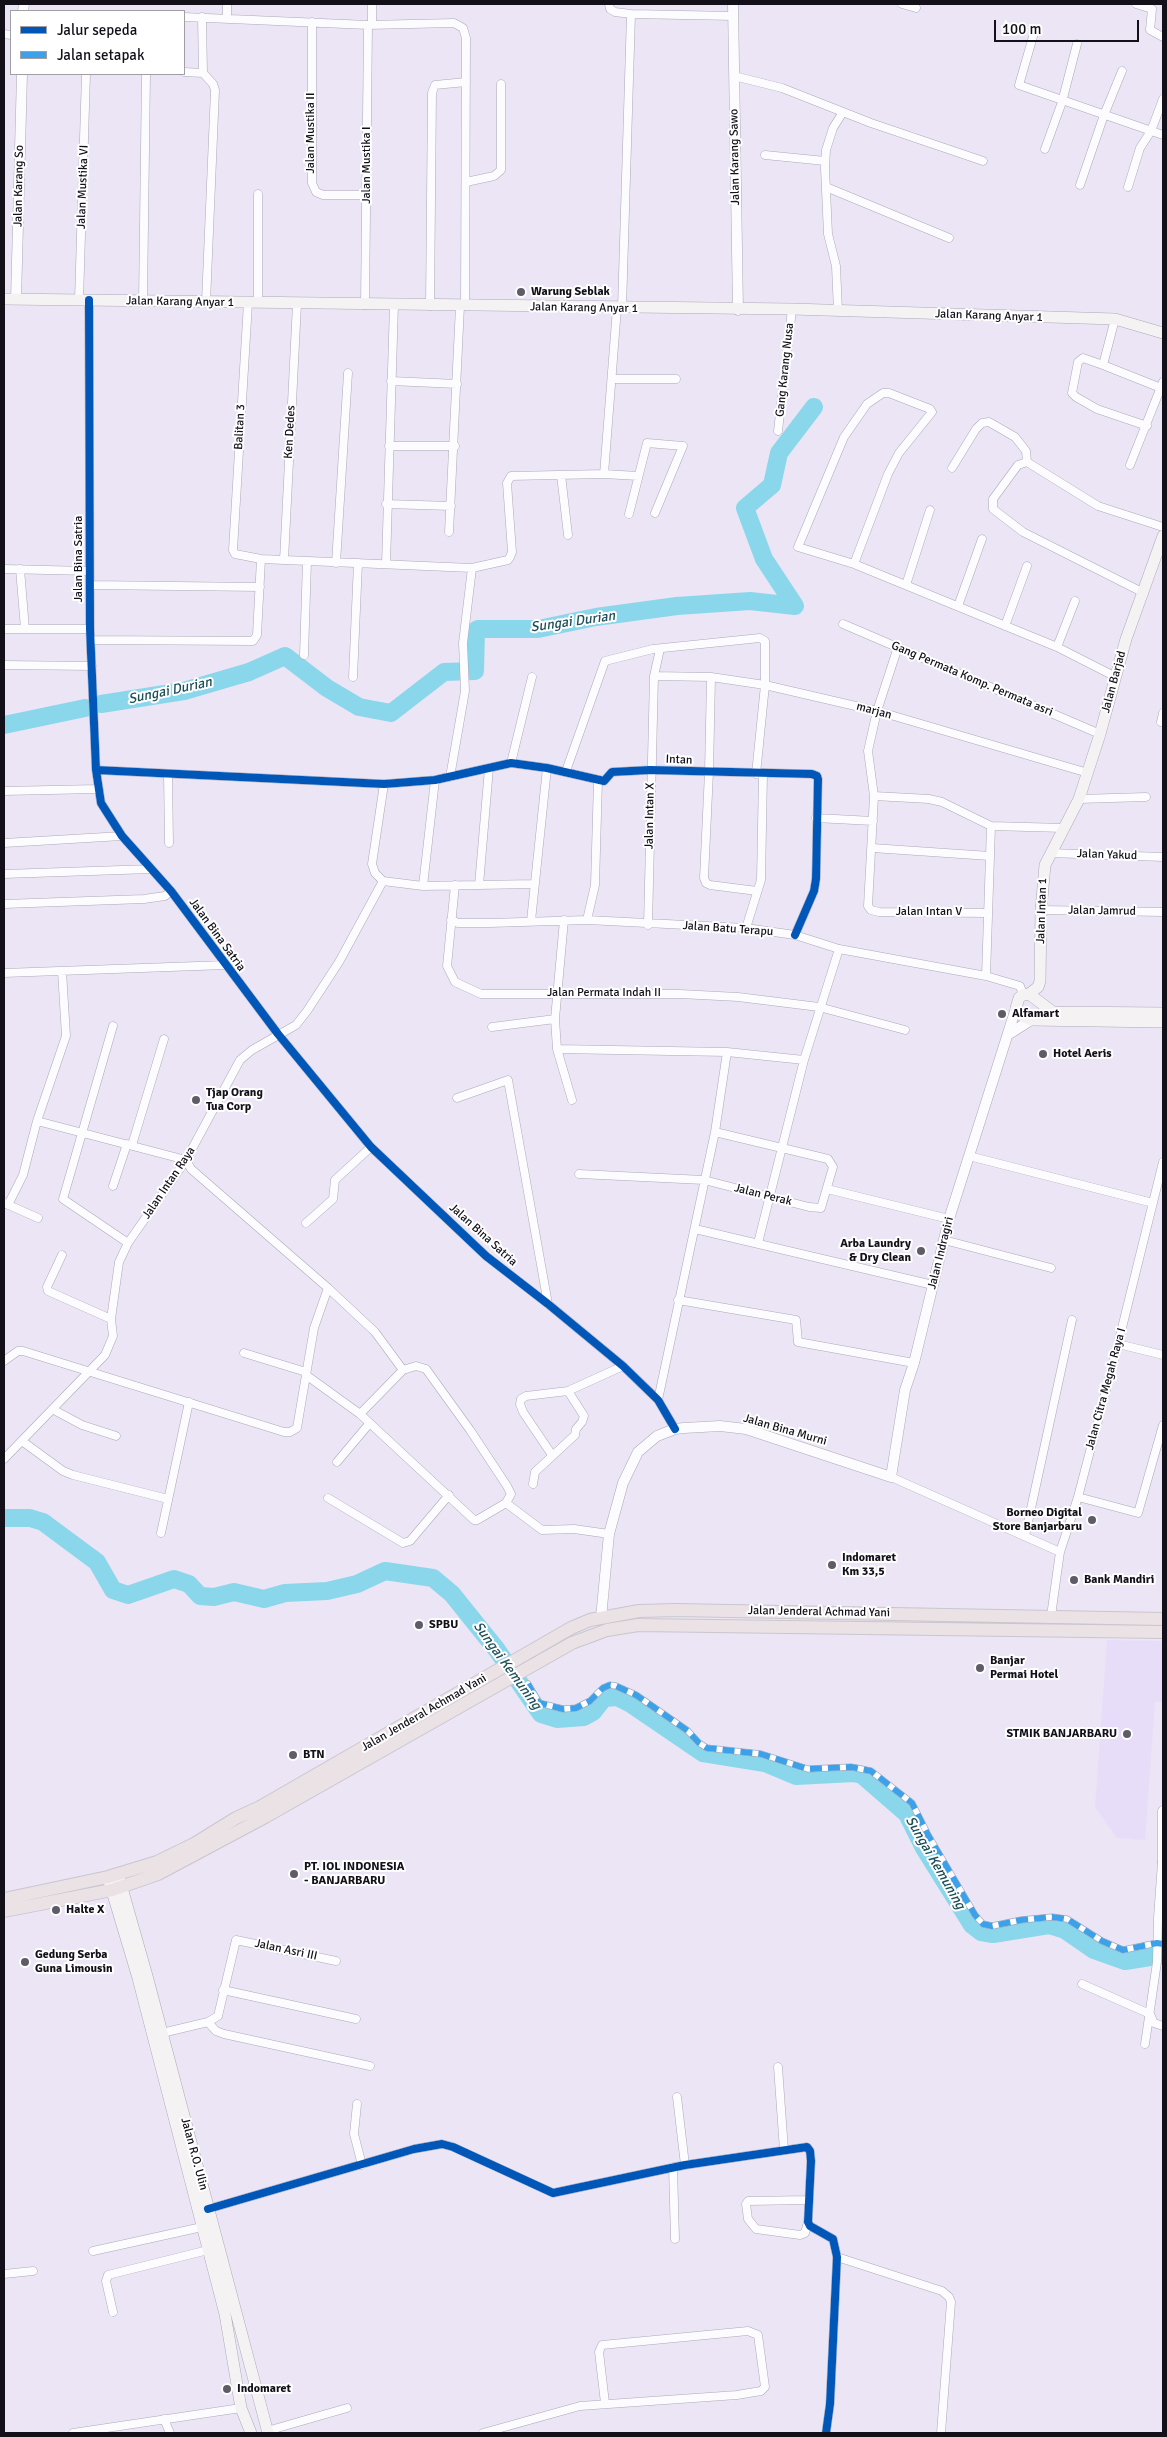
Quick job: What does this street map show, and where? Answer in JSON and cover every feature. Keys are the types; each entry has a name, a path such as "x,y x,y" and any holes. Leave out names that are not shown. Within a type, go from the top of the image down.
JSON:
{"highway":[{"name":"Jalan Jenderal Achmad Yani","path":"4,1899 113,1876 157,1862 194,1844 571,1628 601,1618 639,1611 676,1610 1163,1619"},
{"path":"813,1612 813,1626"},
{"path":"912,1614 912,1627"},
{"name":"Jalan Jenderal Achmad Yani","path":"4,1911 117,1889 179,1864 506,1682 572,1643 607,1630 638,1625 912,1627 1163,1632"}],"main road":[{"name":"Jalan Karang Anyar 1","path":"4,299 792,310 1115,319 1163,333"},
{"name":"Jalan Barjad","path":"1064,828 1079,799 1088,773 1114,676 1163,536"},
{"name":"Jalan Intan 1","path":"1016,1008 1019,998 1038,987 1040,980 1041,910 1045,866 1064,828"},
{"path":"1026,994 1053,1012 1163,1013"},
{"path":"1016,1008 1021,1015 1031,1020 1163,1022"},
{"name":"Jalan R.O. Ulin","path":"113,1876 162,2033 208,2209 230,2313 229,2333 241,2408 251,2433"},
{"name":"Jalan R.O. Ulin","path":"143,1977 208,2250 230,2313 241,2330 268,2432"},
{"path":"229,2333 241,2330"}],"street":[{"path":"227,4 227,18"},
{"name":"Jalan Mustika I","path":"365,305 370,25 372,4"},
{"path":"609,4 610,9 615,12 631,14 734,16"},
{"name":"Jalan Karang Sawo","path":"733,4 738,310"},
{"path":"902,4 916,8"},
{"path":"1136,4 1153,6 1150,30 1163,37"},
{"path":"604,474 620,308 631,14"},
{"path":"185,17 370,25 454,23 463,28 466,38 466,182 462,306 449,532"},
{"path":"202,18 203,73 213,84 215,90 206,302"},
{"name":"Jalan Mustika II","path":"312,22 312,183 316,192 323,195 367,195"},
{"path":"1034,33 1019,85 1062,102 1163,135"},
{"path":"1045,149 1062,102 1077,44"},
{"path":"1080,185 1122,71"},
{"path":"185,72 203,73"},
{"name":"Jalan Karang So","path":"16,299 22,75"},
{"name":"Jalan Mustika VI","path":"84,300 86,75"},
{"path":"143,301 146,75"},
{"path":"734,76 782,88 843,112 983,161"},
{"path":"430,306 432,93 434,85 466,82"},
{"path":"466,182 494,176 501,170 501,84"},
{"path":"1128,187 1140,148 1151,131 1163,99"},
{"path":"838,311 836,266 828,234 826,161 833,128 843,112"},
{"path":"765,155 826,161"},
{"path":"826,187 949,238"},
{"name":"Balitan 3","path":"258,194 253,303 233,550 239,556 261,559"},
{"name":"Jalan Bina Satria","path":"84,300 90,629 97,789 101,803 122,836 171,891 278,1034 370,1147 486,1256 623,1366 658,1400 675,1428"},
{"name":"Ken Dedes","path":"284,560 297,304"},
{"path":"386,564 386,504 394,305"},
{"name":"Gang Karang Nusa","path":"778,431 792,310"},
{"path":"1103,365 1115,319"},
{"path":"1130,465 1147,426 1162,385 1083,358 1078,362 1072,392 1076,397 1097,409 1147,426"},
{"path":"336,562 348,373"},
{"path":"612,379 676,379"},
{"path":"391,381 457,384"},
{"path":"854,564 888,474 899,453 932,412 930,409 889,393 883,393 867,404 844,437 798,543 801,550 854,564 1057,647 1114,676"},
{"path":"952,468 976,430 982,423 989,422 1015,437 1026,451 1027,462"},
{"path":"629,514 646,444 683,446 655,513"},
{"path":"389,446 455,446"},
{"path":"1027,462 1098,506 1163,527"},
{"path":"1027,462 1018,465 993,499 993,509 1023,532 1144,593"},
{"path":"91,640 253,641 257,635 261,559 472,568 508,560 510,557 512,552 508,478 511,476 604,474 638,476"},
{"path":"561,475 568,535"},
{"path":"386,504 451,506"},
{"path":"906,585 930,510"},
{"path":"958,606 982,539"},
{"path":"304,655 307,561"},
{"path":"353,677 358,563"},
{"path":"1005,626 1028,566"},
{"path":"450,777 466,681 463,643 472,568"},
{"path":"4,569 89,571"},
{"path":"20,570 25,629"},
{"path":"90,585 260,587"},
{"path":"1057,647 1075,601"},
{"name":"Gang Permata Komp. Permata asri","path":"843,624 1100,734"},
{"path":"4,629 90,629"},
{"path":"566,771 605,661 660,648 764,638 765,685 760,774 761,880 746,928"},
{"path":"898,647 876,711 868,751 874,796 872,848 990,856"},
{"name":"Jalan Intan X","path":"648,925 650,770 654,676 660,648"},
{"path":"4,665 92,666"},
{"name":"marjan","path":"654,676 711,678 765,685 876,711 1088,773"},
{"path":"511,763 532,677"},
{"path":"711,678 704,878 706,883 758,891"},
{"path":"1161,722 1163,713"},
{"path":"96,770 384,784 436,780 511,763 566,771 598,780 595,885 587,920"},
{"path":"479,885 489,768"},
{"path":"531,921 547,768"},
{"name":"Intan","path":"598,780 604,781 612,772 650,770 812,774 817,776 814,890 795,935"},
{"path":"168,775 169,843"},
{"path":"422,886 436,780"},
{"path":"384,784 372,864 375,873 383,881 422,886 534,884"},
{"path":"4,791 97,789"},
{"path":"874,796 930,799 942,802 992,826 1064,828"},
{"path":"1079,799 1146,798"},
{"path":"816,818 873,821"},
{"path":"986,976 987,912 992,826"},
{"path":"4,843 122,836"},
{"name":"Jalan Intan V","path":"872,848 868,906 871,910 879,912 987,912"},
{"name":"Jalan Yakud","path":"1050,853 1163,858"},
{"path":"4,874 151,869"},
{"name":"Jalan Intan Raya","path":"4,1459 92,1371 109,1349 112,1336 111,1319 120,1262 128,1243 186,1160 240,1060 245,1054 296,1025 339,962 383,881"},
{"path":"451,920 455,885"},
{"path":"4,904 144,899 166,896 171,891"},
{"name":"Jalan Jamrud","path":"1041,910 1163,912"},
{"name":"Jalan Batu Terapu","path":"451,920 468,923 587,920 648,925 746,928 795,935 839,949 986,976 1020,986 1026,994"},
{"name":"Jalan Permata Indah II","path":"451,920 447,966 455,982 481,994 556,992 690,994 738,997 819,1007 905,1030"},
{"path":"564,920 555,1019 557,1049 572,1100"},
{"path":"758,1243 804,1060 819,1007 839,949"},
{"path":"4,973 225,965"},
{"path":"38,1218 6,1204 22,1175 37,1121 66,1036 62,970"},
{"name":"Jalan Indragiri","path":"891,1477 905,1390 914,1364 949,1218 1016,1008"},
{"path":"492,1027 555,1019"},
{"path":"1009,1034 1031,1020"},
{"path":"113,1026 81,1132 63,1201 81,1210 128,1243"},
{"path":"113,1186 130,1144 164,1040"},
{"path":"557,1049 727,1052 804,1060"},
{"path":"658,1400 715,1132 727,1052"},
{"path":"457,1098 508,1080 548,1304"},
{"path":"37,1121 186,1160 191,1169 328,1288 375,1332 403,1370"},
{"path":"715,1132 828,1159 833,1167 827,1189 949,1218"},
{"path":"306,1222 333,1199 335,1180 370,1147"},
{"path":"969,1156 1153,1203"},
{"name":"Jalan Citra Megah Raya I","path":"1051,1616 1060,1552 1078,1497 1153,1203 1160,1190 1163,1162"},
{"name":"Jalan Perak","path":"579,1174 704,1180 821,1208 827,1189"},
{"path":"695,1230 758,1243 933,1285"},
{"path":"944,1240 1051,1268"},
{"path":"62,1256 47,1287 48,1291 111,1319"},
{"path":"4,1361 20,1350 284,1432 290,1432 297,1428 314,1328 328,1288"},
{"path":"678,1300 796,1320 798,1342 914,1364"},
{"path":"1025,1536 1072,1320"},
{"path":"1118,1344 1163,1355"},
{"path":"244,1353 306,1374 360,1414 476,1520 506,1503 511,1494 507,1486 426,1369 416,1366 403,1370 360,1414"},
{"path":"552,1455 522,1412 521,1400 526,1396 568,1391 623,1366"},
{"path":"533,1484 535,1472 576,1435 576,1428 582,1422 584,1416 568,1391"},
{"path":"161,1532 189,1402"},
{"path":"54,1410 82,1424 116,1436"},
{"path":"337,1462 369,1424"},
{"path":"1078,1497 1138,1513 1163,1425"},
{"name":"Jalan Bina Murni","path":"601,1618 609,1534 623,1483 638,1452 657,1436 675,1428 720,1426 746,1428 891,1477"},
{"path":"22,1441 63,1472 73,1476 168,1499"},
{"path":"891,1477 1060,1552"},
{"path":"328,1498 403,1543 410,1541 449,1495"},
{"path":"506,1503 542,1530 574,1529 609,1534"},
{"path":"528,1684 540,1703 563,1709 576,1708 590,1701 603,1688 610,1685 616,1686 636,1695 688,1730 699,1743 707,1748 761,1754 808,1769 851,1767 871,1771 912,1804 974,1915 983,1924 992,1926 1021,1920 1052,1917 1067,1918 1102,1941 1123,1950 1159,1944"},
{"path":"1145,2044 1158,1962 1163,1862 1163,1811"},
{"name":"Jalan Asri III","path":"224,1990 236,1940 336,1961"},
{"path":"1082,1984 1150,2014 1154,2023 1163,2026"},
{"path":"162,2033 208,2022 218,2016 224,1990 356,2019"},
{"path":"208,2022 216,2031 224,2034 370,2066"},
{"path":"778,2067 784,2150"},
{"path":"677,2097 685,2165"},
{"path":"357,2104 354,2134 362,2165"},
{"path":"208,2209 414,2149 448,2145 553,2193 685,2165 807,2147 810,2151 808,2222 805,2233 800,2235 756,2229 748,2219 746,2204 748,2201 808,2200"},
{"path":"673,2168 675,2239"},
{"path":"808,2222 810,2226 833,2239 837,2257 830,2404 826,2433"},
{"path":"93,2251 202,2227"},
{"path":"113,2312 106,2281 108,2275 208,2250"},
{"path":"837,2257 942,2290 949,2297 951,2302 941,2433"},
{"path":"4,2274 33,2271"},
{"path":"484,2433 580,2406 737,2395 761,2391 765,2387 758,2335 748,2330 602,2345 599,2352 605,2403"},
{"path":"73,2433 91,2432 241,2408"},
{"path":"268,2432 347,2408"},
{"path":"164,2419 170,2433"}],"shaded area":[{"name":"STMIK BANJARBARU","path":"1107,1640 1163,1641 1163,1702 1155,1702 1145,1840 1117,1838 1095,1807"}],"waterway":[{"name":"Sungai Durian","path":"101,704 184,691 249,672 285,656 327,688 359,707 391,713 444,672 475,671 476,630 478,629 538,629 596,617 677,606 750,601 795,606 764,559 745,508 772,485 779,453 814,407"},
{"name":"Sungai Durian","path":"4,725 85,708"},
{"name":"Sungai Kemuning","path":"4,1518 30,1518 43,1522 97,1562 113,1590 128,1595 174,1579 189,1584 200,1596 214,1597 234,1592 264,1599 285,1593 327,1591 357,1584 385,1571 433,1578 452,1594 497,1650 541,1714 557,1719 584,1717 593,1712 604,1698 617,1697 631,1704 703,1753 765,1763 796,1776 854,1773 862,1775 907,1814 924,1848 972,1925 981,1932 993,1934 1049,1925 1065,1930 1094,1950 1125,1961 1163,1955"}],"marked path":[{"path":"528,1684 539,1703 563,1709 576,1708 590,1701 603,1688 610,1685 616,1686 636,1695 688,1731 699,1743 707,1748 761,1754 808,1769 851,1767 871,1771 912,1803 928,1835 975,1915 983,1924 992,1926 1021,1920 1052,1917 1067,1919 1102,1941 1123,1950 1157,1943 1163,1944"}],"cycle path":[{"path":"89,300 90,629 96,770 101,803 122,836 171,891 278,1034 371,1147 486,1256 623,1366 658,1400 675,1429"},
{"path":"96,770 384,784 435,780 511,763 547,768 604,781 612,772 650,770 812,774 817,776 818,779 816,879 814,891 795,935"},
{"path":"208,2209 414,2149 442,2144 453,2147 553,2193 685,2165 807,2147 810,2151 811,2161 808,2222 810,2226 833,2239 837,2257 830,2404 826,2433"}],"place":[{"name":"Warung Seblak","path":"521,292"},
{"name":"Alfamart","path":"1002,1014"},
{"name":"Hotel Aeris","path":"1043,1054"},
{"name":"Tjap Orang Tua Corp","path":"196,1100"},
{"name":"Arba Laundry & Dry Clean","path":"921,1251"},
{"name":"Borneo Digital Store Banjarbaru","path":"1092,1520"},
{"name":"Indomaret Km 33,5","path":"832,1565"},
{"name":"Bank Mandiri","path":"1074,1580"},
{"name":"SPBU","path":"419,1625"},
{"name":"Banjar Permai Hotel","path":"980,1668"},
{"name":"STMIK BANJARBARU","path":"1127,1734"},
{"name":"BTN","path":"293,1755"},
{"name":"PT. IOL INDONESIA - BANJARBARU","path":"294,1874"},
{"name":"Halte X","path":"56,1910"},
{"name":"Gedung Serba Guna Limousin","path":"25,1962"},
{"name":"Indomaret","path":"227,2389"}]}
